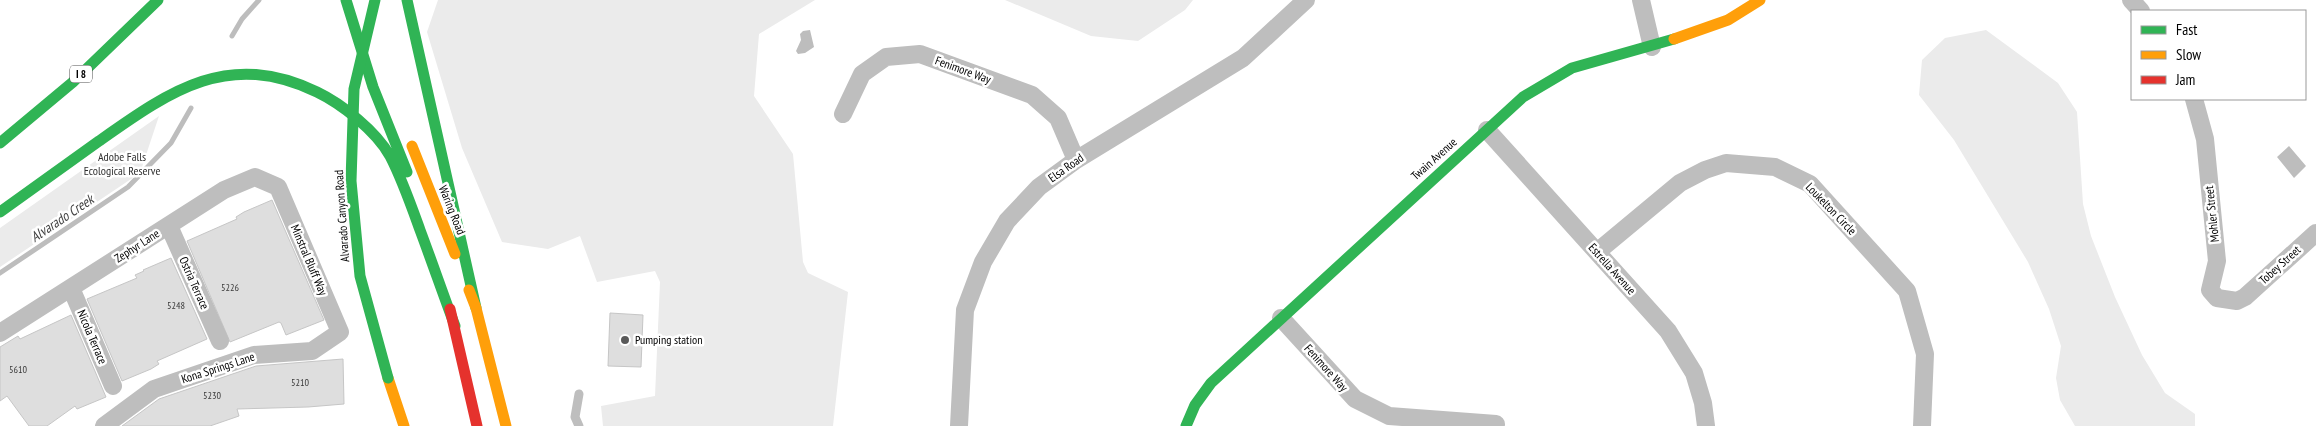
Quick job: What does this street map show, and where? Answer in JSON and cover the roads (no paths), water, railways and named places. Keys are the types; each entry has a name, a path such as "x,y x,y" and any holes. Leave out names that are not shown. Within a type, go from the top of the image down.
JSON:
{"main road":[{"name":"I 8","path":"0,143 73,82 158,0"},
{"path":"346,0 373,87 404,163 455,326 477,426"},
{"name":"Alvarado Canyon Road","path":"375,0 354,89 351,181 360,276 388,378 404,426"},
{"path":"407,0 476,308"},
{"name":"Twain Avenue","path":"1186,426 1195,405 1211,383 1523,97 1572,68 1652,46 1728,20 1760,0"},
{"path":"351,13 378,64"},
{"path":"0,212 163,97 195,82 221,76 258,75 294,82 333,100 365,127 389,155 408,197 455,326"},
{"name":"Waring Road","path":"408,135 476,308 506,426"}],"street":[{"name":"Elsa Road","path":"960,426 965,310 983,262 1008,222 1039,187 1076,160 1243,58 1306,0"},
{"path":"1641,0 1652,46"},
{"path":"2131,0 2140,10"},
{"name":"Fenimore Way","path":"843,114 862,74 886,57 920,54 1032,95 1058,118 1076,160"},
{"name":"Mohler Street","path":"2194,100 2205,140 2217,262 2210,290 2217,298 2237,301 2245,297"},
{"name":"Estrella Avenue","path":"1487,130 1668,331 1694,373 1703,403 1706,426"},
{"name":"Loukelton Circle","path":"1597,252 1680,183 1705,170 1726,163 1775,167 1810,184 1907,291 1925,354 1922,426"},
{"name":"Zephyr Lane","path":"0,333 224,190 255,177 278,187"},
{"name":"Minstral Bluff Way","path":"278,187 340,332"},
{"name":"Ostria Terrace","path":"169,226 220,341"},
{"name":"Tobey Street","path":"2245,297 2316,233"},
{"name":"Nicola Terrace","path":"71,288 113,386"},
{"name":"Fenimore Way","path":"1281,318 1355,399 1389,416 1496,424"},
{"name":"Kona Springs Lane","path":"104,426 154,389 254,355 312,351 340,332"}],"lane":[{"path":"579,394 575,417 579,426"}],"waterway":[{"name":"Alvarado Creek","path":"232,36 242,19 259,0"},
{"name":"Alvarado Creek","path":"0,273 128,187 171,143 191,108"}],"place":[{"name":"Pumping station","path":"625,340"}],"park label":[{"name":"Adobe Falls Ecological Reserve","path":"122,164"}]}
